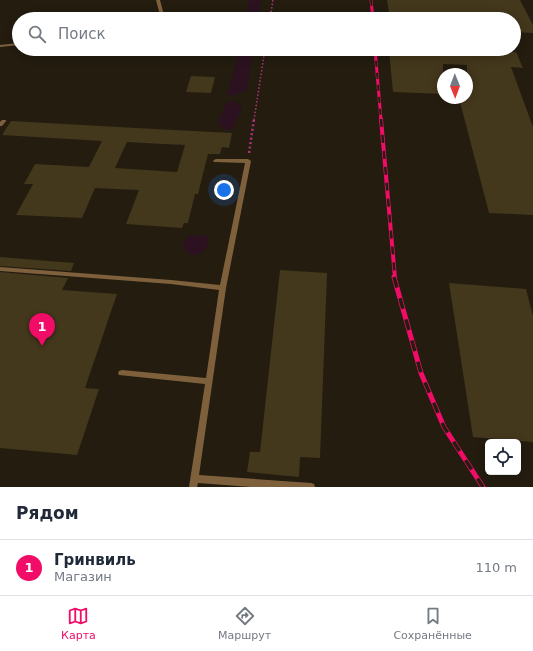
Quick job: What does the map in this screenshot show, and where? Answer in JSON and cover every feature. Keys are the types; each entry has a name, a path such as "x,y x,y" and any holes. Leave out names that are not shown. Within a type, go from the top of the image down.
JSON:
{"lane":[{"path":"158,0 161,12"},
{"path":"0,46 12,45"},
{"path":"216,161 248,161 223,288 193,483 311,487"},
{"path":"0,269 171,282 223,288"},
{"path":"122,373 209,381"}],"path":[{"path":"271,12 273,0"},
{"path":"248,161 265,56"}],"shaded area":[{"path":"249,0 261,0 258,12 247,12"},
{"path":"238,56 252,56 246,91 231,96 227,93 233,77"},
{"path":"233,101 237,102 242,108 232,130 222,129 218,122 226,104"},
{"path":"189,235 208,236 207,247 199,254 192,255 183,249 183,243"}],"building":[{"path":"387,0 520,0 533,25 533,33 521,32 521,12 389,12"},
{"path":"390,56 518,56 523,68 511,67 533,127 533,215 489,213 461,104 473,104 473,68 467,68 467,65 443,64 443,68 437,68 437,94 393,92"},
{"path":"191,76 215,77 211,93 186,92"},
{"path":"11,121 232,133 229,148 222,147 220,154 208,154 198,194 195,194 188,223 184,223 182,228 126,224 139,190 95,188 82,218 16,215 33,184 24,184 35,164 89,167 102,141 2,135","holes":["127,142 185,145 177,172 115,168"]},
{"path":"0,257 74,263 71,271 0,266"},
{"path":"280,270 327,273 320,458 300,457 299,477 247,472 250,452 260,452"},
{"path":"0,272 68,278 62,290 117,294 85,388 99,389 77,455 0,448"},
{"path":"449,283 526,289 533,316 533,442 521,441 521,439 473,437"}],"railway":[{"path":"371,0 372,12"},
{"path":"376,56 381,120"},
{"path":"381,119 395,278"},
{"path":"394,277 421,373 444,427 483,487"}],"place":[{"name":"Гринвиль","path":"42,346"}]}
